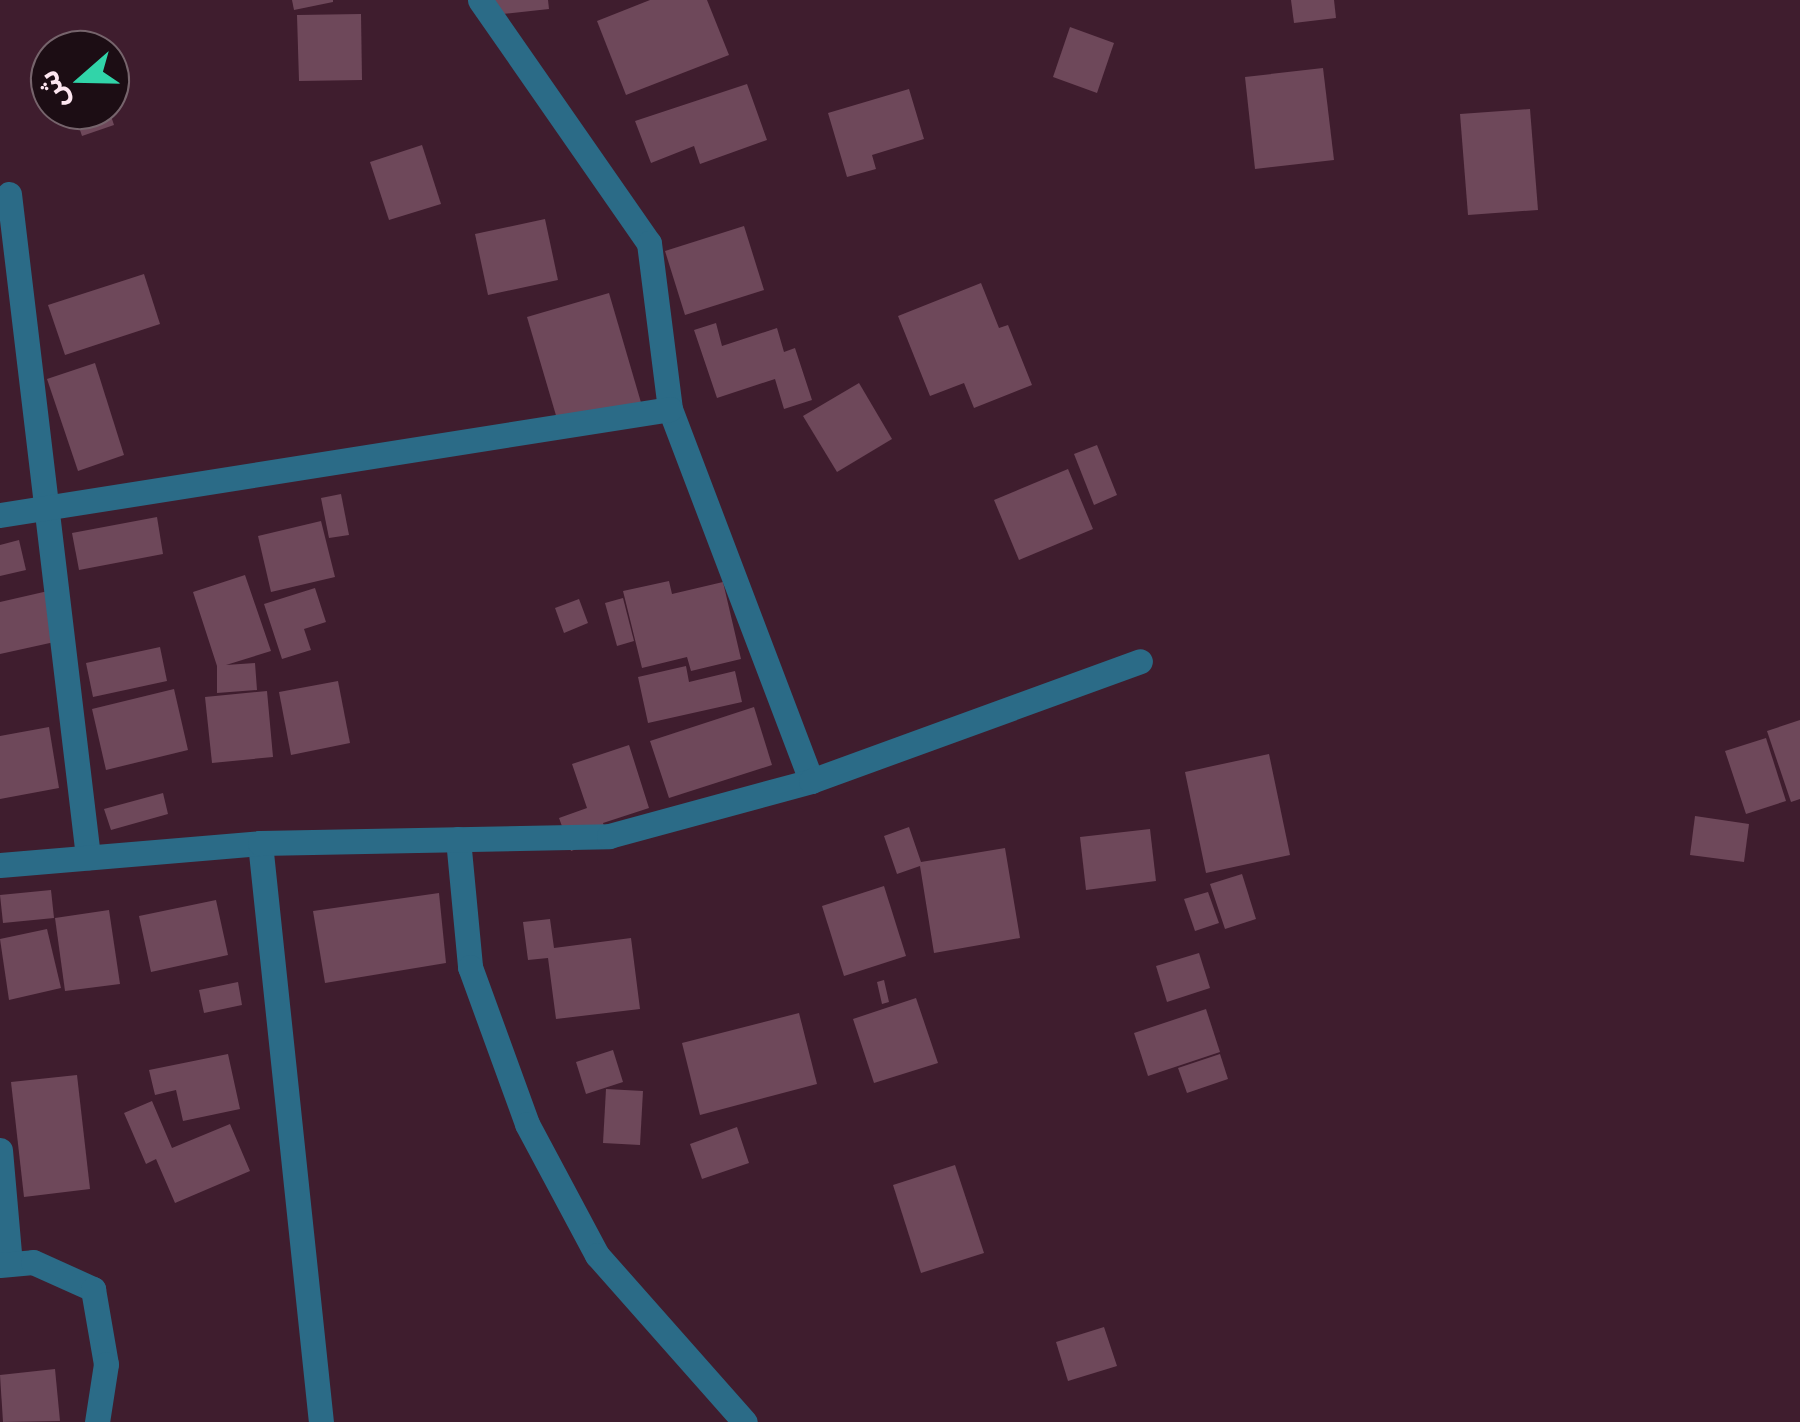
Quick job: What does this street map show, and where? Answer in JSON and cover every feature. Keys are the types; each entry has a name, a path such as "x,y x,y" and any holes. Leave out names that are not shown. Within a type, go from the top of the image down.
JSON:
{"street":[{"path":"480,0 649,244 670,409 811,780"},
{"path":"9,194 88,858"},
{"path":"0,515 670,409"},
{"path":"0,865 260,843 608,836 811,780 1140,661"},
{"path":"458,839 470,968 527,1124 597,1255 744,1422"},
{"path":"260,843 321,1422"},
{"path":"0,1150 5,1265 33,1262 93,1289 106,1364 97,1422"}],"building":[{"path":"292,0 333,0 333,2 294,10"},
{"path":"492,0 548,0 549,9 493,15"},
{"path":"650,0 707,0 729,55 626,95 597,21"},
{"path":"1291,0 1334,0 1336,18 1294,23"},
{"path":"361,14 362,80 299,81 297,15"},
{"path":"1070,27 1114,43 1097,93 1053,77"},
{"path":"1323,68 1334,160 1255,169 1245,77"},
{"path":"747,84 767,140 700,164 694,146 651,163 635,121"},
{"path":"909,89 924,139 872,155 876,169 847,177 828,113"},
{"path":"1530,109 1538,210 1468,215 1460,114"},
{"path":"422,145 441,204 389,220 370,162"},
{"path":"545,219 558,280 488,295 475,234"},
{"path":"744,226 764,290 685,315 665,251"},
{"path":"144,274 160,324 65,355 48,305"},
{"path":"981,283 999,328 1008,325 1032,385 974,408 964,383 930,396 898,316"},
{"path":"609,293 642,406 560,429 527,317"},
{"path":"716,323 722,346 777,328 784,352 795,348 812,400 784,409 775,379 717,398 694,330"},
{"path":"95,363 124,455 78,471 47,379"},
{"path":"859,383 892,439 837,472 803,416"},
{"path":"1097,445 1117,495 1094,505 1074,454"},
{"path":"1068,469 1093,529 1019,560 994,500"},
{"path":"341,494 349,535 329,538 321,498"},
{"path":"157,517 163,554 79,570 72,533"},
{"path":"321,521 335,577 271,592 258,536"},
{"path":"19,540 26,570 0,576 0,545"},
{"path":"245,575 271,651 226,665 255,663 257,690 217,693 217,666 193,592"},
{"path":"669,581 672,594 723,582 741,659 691,671 687,657 642,668 623,591"},
{"path":"315,588 326,622 304,629 311,650 282,659 264,604"},
{"path":"48,591 59,641 0,654 0,602"},
{"path":"623,598 634,641 617,646 605,603"},
{"path":"579,599 588,623 564,633 555,608"},
{"path":"160,647 167,681 93,697 86,663"},
{"path":"686,666 689,682 735,671 742,702 648,723 638,677"},
{"path":"338,681 350,743 291,755 279,692"},
{"path":"174,689 188,750 106,770 92,709"},
{"path":"267,691 273,757 212,763 205,697"},
{"path":"754,707 772,765 669,798 650,741"},
{"path":"1800,720 1800,799 1791,802 1767,731"},
{"path":"49,727 59,788 0,799 0,736"},
{"path":"1766,738 1786,801 1746,814 1725,751"},
{"path":"629,745 649,808 603,823 608,838 571,851 559,818 587,808 572,764"},
{"path":"1269,754 1290,855 1206,873 1185,772"},
{"path":"163,793 168,814 111,830 104,809"},
{"path":"1695,816 1749,824 1744,862 1690,855"},
{"path":"909,827 921,862 1005,848 1020,938 934,953 920,866 897,874 884,836"},
{"path":"1150,829 1156,881 1086,890 1080,837"},
{"path":"1242,874 1256,919 1225,929 1210,884"},
{"path":"884,886 906,956 844,976 822,906"},
{"path":"51,890 54,918 3,923 0,895"},
{"path":"1208,892 1219,923 1195,931 1184,899"},
{"path":"439,893 446,963 325,983 313,911"},
{"path":"216,900 228,955 151,972 139,916"},
{"path":"109,910 120,984 65,991 55,918"},
{"path":"550,919 554,948 631,938 640,1009 556,1019 548,958 528,960 523,922"},
{"path":"47,929 61,988 9,1000 0,939"},
{"path":"1199,953 1210,988 1167,1002 1156,966"},
{"path":"884,980 889,1002 882,1004 877,982"},
{"path":"238,982 242,1005 204,1013 199,990"},
{"path":"916,998 938,1063 874,1083 853,1019"},
{"path":"1206,1009 1220,1052 1148,1076 1134,1033"},
{"path":"799,1013 817,1084 700,1115 682,1043"},
{"path":"613,1050 623,1082 586,1094 576,1062"},
{"path":"228,1054 240,1109 183,1121 176,1090 155,1095 149,1070"},
{"path":"1220,1054 1228,1079 1187,1093 1178,1068"},
{"path":"77,1075 90,1189 24,1197 11,1082"},
{"path":"606,1089 643,1091 640,1145 603,1143"},
{"path":"152,1101 172,1148 230,1124 250,1171 175,1203 156,1159 146,1164 124,1113"},
{"path":"737,1127 749,1163 702,1179 690,1144"},
{"path":"955,1165 984,1253 921,1273 893,1185"},
{"path":"1104,1327 1117,1366 1068,1381 1056,1342"},
{"path":"55,1369 60,1421 3,1422 0,1375"}]}
